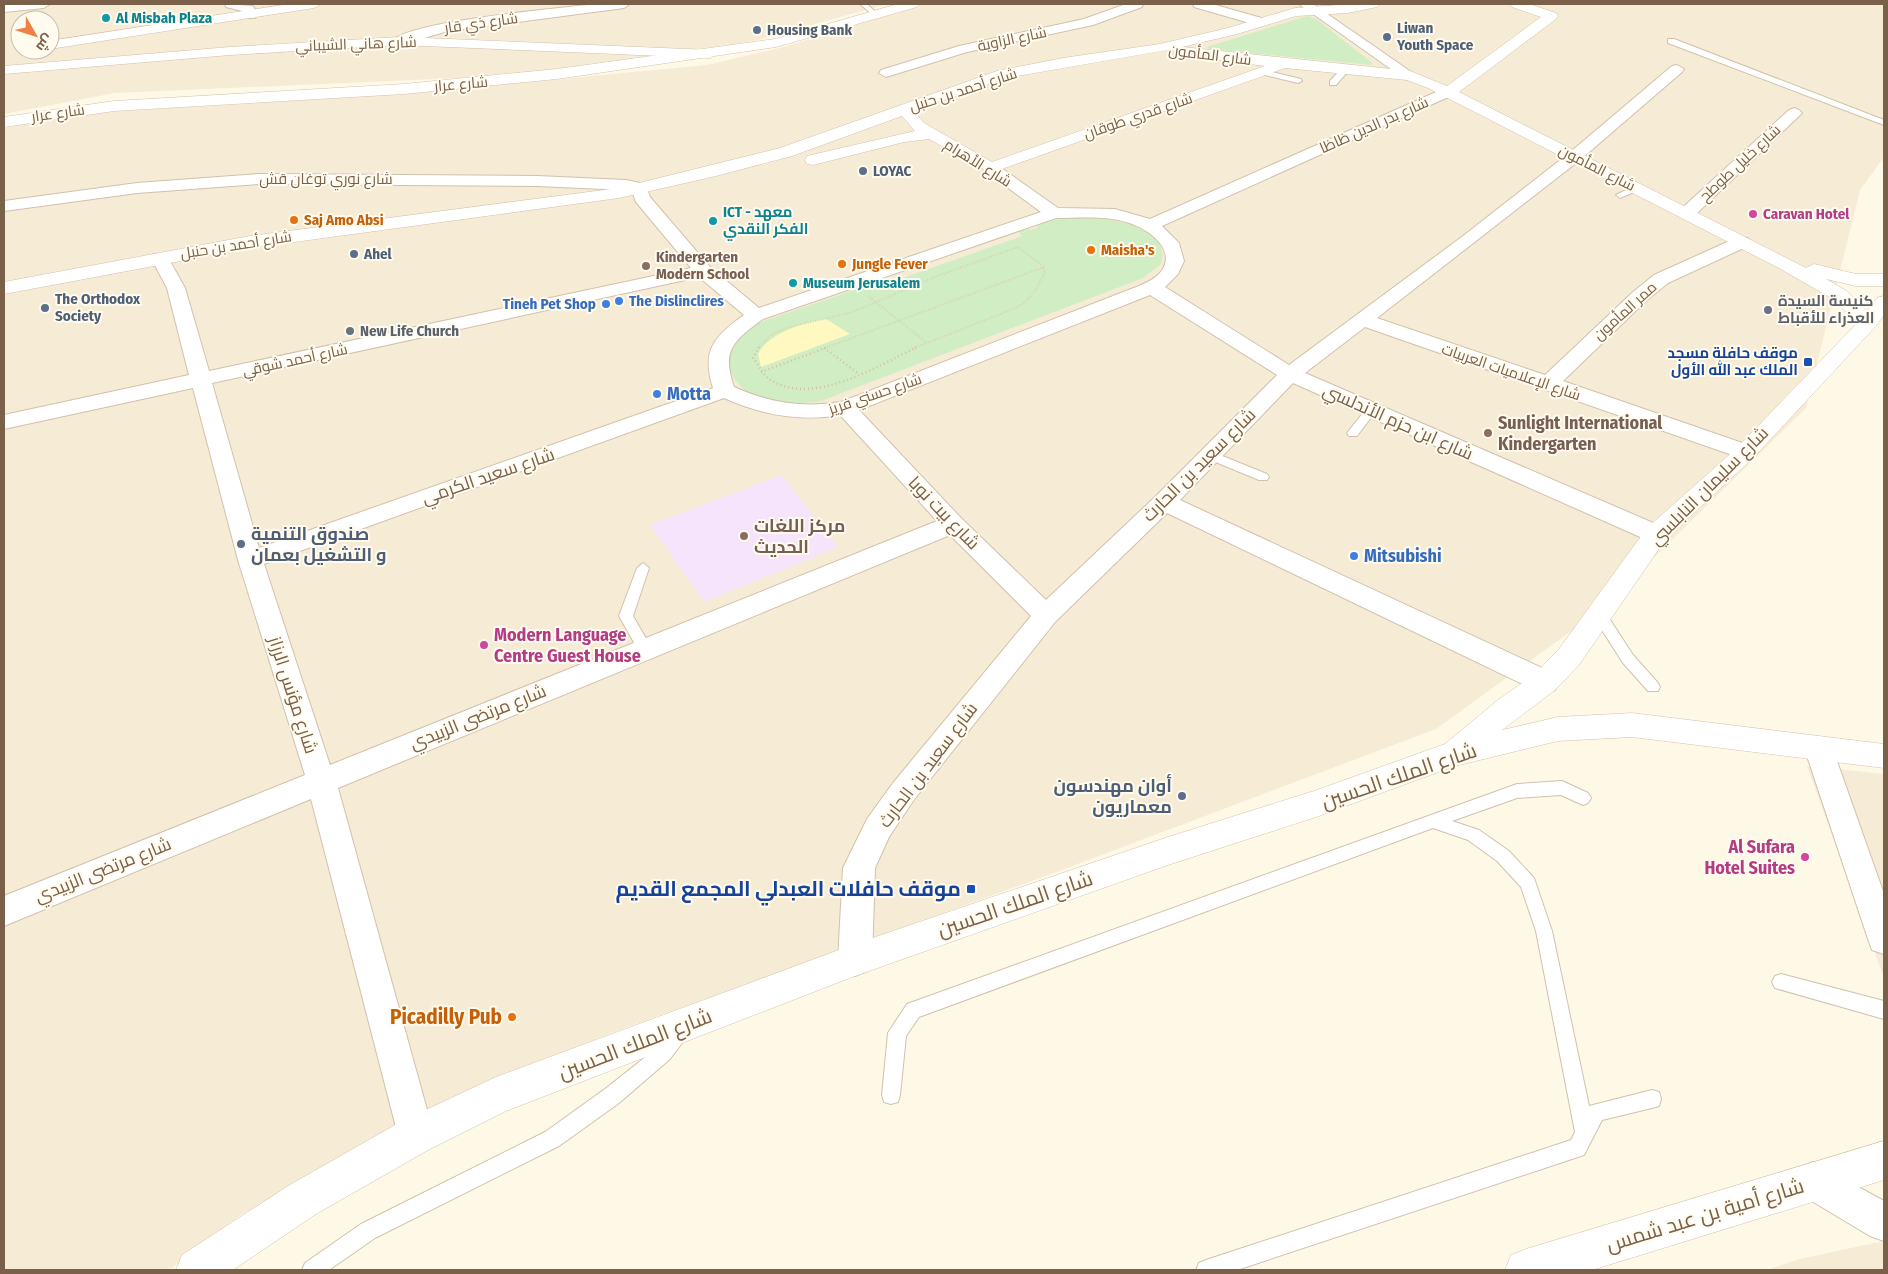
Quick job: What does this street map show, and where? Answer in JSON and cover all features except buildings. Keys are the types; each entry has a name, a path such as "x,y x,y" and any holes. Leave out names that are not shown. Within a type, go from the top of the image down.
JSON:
{"street":[{"path":"4,8 44,4"},
{"path":"231,4 250,9"},
{"path":"60,43 250,9 314,4"},
{"name":"شارع ذي قار","path":"400,42 417,34 448,27 624,4"},
{"name":"شارع عرار","path":"4,122 114,106 465,84 632,58 710,54 776,43 908,4"},
{"name":"شارع الزاوية","path":"886,73 964,49 1088,22 1137,4"},
{"path":"1199,4 1260,22"},
{"name":"شارع المأمون","path":"1305,4 1318,11 1410,76 1450,91 1574,157 1628,191 1687,213 1784,263"},
{"name":"شارع أحمد بن حنبل","path":"4,288 160,258 320,232 619,193 689,192 792,158 908,108 1002,74 1063,62 1160,48 1232,32 1295,12 1348,9 1372,4"},
{"name":"شارع بدر الدين ظاظا","path":"1150,224 1450,91 1550,16 1516,4"},
{"name":"شارع هاني الشيباني","path":"4,70 230,51 400,42 520,45 632,58"},
{"name":"شارع المأمون","path":"1160,48 1285,64 1410,76"},
{"name":"شارع قدري طوقان","path":"991,168 1285,64"},
{"name":"شارع سعيد بن الحارث","path":"855,960 859,868 878,828 902,792 1046,615 1164,502 1290,374 1469,240 1574,157 1678,69"},
{"name":"شارع الأهرام","path":"908,108 910,117 918,126 991,168 1054,213"},
{"name":"شارع خليل طوطح","path":"1687,213 1794,113"},
{"name":"شارع أحمد بن حنبل","path":"792,158 932,134"},
{"name":"شارع نوري توغان قش","path":"4,206 137,188 258,179 595,182 640,193"},
{"path":"640,193 703,271 756,316"},
{"path":"725,392 717,372 718,352 727,338 756,316 1054,213 1108,214 1150,224"},
{"name":"شارع حسني فريز","path":"725,392 751,403 781,412 815,414 846,408 1151,287 1165,278 1174,264 1175,254 1163,236 1150,224"},
{"name":"ممر المأمون","path":"1548,384 1640,296 1662,279 1742,242"},
{"name":"شارع مؤنس الرزاز","path":"160,258 176,288 250,560 320,781 416,1135"},
{"path":"1784,263 1844,278 1873,281 1884,280"},
{"path":"1784,263 1845,298 1868,323"},
{"name":"شارع أحمد شوقي","path":"4,422 703,271"},
{"name":"شارع ابن حزم الأندلسي","path":"1151,287 1290,374 1656,534"},
{"name":"شارع سليمان النابلسي","path":"1452,754 1508,708 1545,682 1570,657 1656,534 1746,452 1868,323 1884,302"},
{"name":"شارع الإعلاميات العربيات","path":"1361,319 1746,452"},
{"name":"شارع سعيد الكرمي","path":"250,560 725,392"},
{"name":"شارع بيت نوبا","path":"846,408 953,524 1046,615"},
{"path":"1164,502 1545,682"},
{"name":"شارع مرتضى الزبيدي","path":"4,912 320,781 953,524"},
{"name":"شارع الملك الحسين","path":"197,1270 302,1200 416,1135 496,1096 855,960 1168,851 1316,804 1452,754 1558,729 1632,725 1819,750 1884,756"},
{"path":"1819,750 1884,939"},
{"name":"شارع أمية بن عبد شمس","path":"1526,1270 1884,1160"},
{"path":"1813,1181 1884,1222"}],"lane":[{"path":"863,4 876,15"},
{"path":"1670,41 1884,123"},
{"path":"1333,83 1345,70"},
{"path":"1264,72 1298,81"},
{"path":"1353,433 1371,410"},
{"path":"1210,455 1263,476"},
{"path":"643,568 626,616 645,649"},
{"path":"1600,616 1628,659 1653,687"},
{"path":"891,1095 897,1033 913,1010 1517,790 1562,788 1582,798"},
{"path":"1431,821 1473,836 1503,856 1528,883 1544,931 1585,1134"},
{"path":"1781,982 1884,1010"},
{"path":"312,1270 368,1231 552,1139 612,1096 664,1053 690,1023"},
{"path":"1206,1270 1577,1148 1596,1112 1652,1099"}],"path":[{"path":"1018,247 1044,267 1045,272 1027,301 1004,313 926,342 829,387 809,389 778,386 773,384 761,372 753,358 758,347 770,337 800,324 862,309 874,302 954,268 1018,247"},
{"path":"761,372 1044,267"},
{"path":"874,302 926,342"},
{"path":"824,348 859,374"}],"shaded area":[{"path":"4,4 887,4 754,41 504,76 115,93 4,114"},
{"path":"924,4 1884,4 1884,157 1860,190 1806,408 1603,608 1436,729 1051,874 600,1037 393,1136 241,1215 169,1270 4,1270 4,128 78,114 191,102 415,93 707,65 784,47"},
{"name":"مركز اللغات الحديث","path":"781,475 838,547 704,602 650,525"},
{"path":"1807,766 1884,774 1884,978"},
{"path":"1884,1241 1884,1270 1767,1270 1800,1259"}],"green space":[{"path":"1307,16 1315,18 1371,62 1372,65 1209,49 1207,47"},
{"path":"1070,217 1097,218 1130,224 1144,230 1156,239 1162,250 1161,264 1143,278 821,401 788,403 764,400 746,391 732,374 729,365 733,348 745,333 761,322 886,279 900,279 1022,236 1018,231 1030,230 1037,228 1040,223"}],"sand":[{"path":"826,319 850,334 761,367 758,354 778,334 798,326"}],"place":[{"name":"Al Misbah Plaza","path":"106,18"},
{"name":"Housing Bank","path":"757,30"},
{"name":"Liwan Youth Space","path":"1387,37"},
{"name":"LOYAC","path":"863,171"},
{"name":"Caravan Hotel","path":"1753,214"},
{"name":"Saj Amo Absi","path":"294,220"},
{"name":"ICT - معهد الفكر النقدي","path":"713,221"},
{"name":"Maisha's","path":"1091,250"},
{"name":"Ahel","path":"354,254"},
{"name":"Jungle Fever","path":"842,264"},
{"name":"Kindergarten Modern School","path":"646,266"},
{"name":"Museum Jerusalem","path":"793,283"},
{"name":"The Dislinclires","path":"619,301"},
{"name":"Tineh Pet Shop","path":"606,304"},
{"name":"The Orthodox Society","path":"45,308"},
{"name":"كنيسة السيدة العذراء للأقباط","path":"1768,310"},
{"name":"New Life Church","path":"350,331"},
{"name":"موقف حافلة مسجد الملك عبد الله الأول","path":"1808,362"},
{"name":"Motta","path":"657,394"},
{"name":"Sunlight International Kindergarten","path":"1488,433"},
{"name":"مركز اللغات الحديث","path":"744,536"},
{"name":"صندوق التنمية و التشغيل بعمان","path":"241,544"},
{"name":"Mitsubishi","path":"1354,556"},
{"name":"Modern Language Centre Guest House","path":"484,645"},
{"name":"أوان مهندسون معماريون","path":"1182,796"},
{"name":"Al Sufara Hotel Suites","path":"1805,857"},
{"name":"موقف حافلات العبدلي المجمع القديم","path":"971,889"},
{"name":"Picadilly Pub","path":"512,1017"}]}
